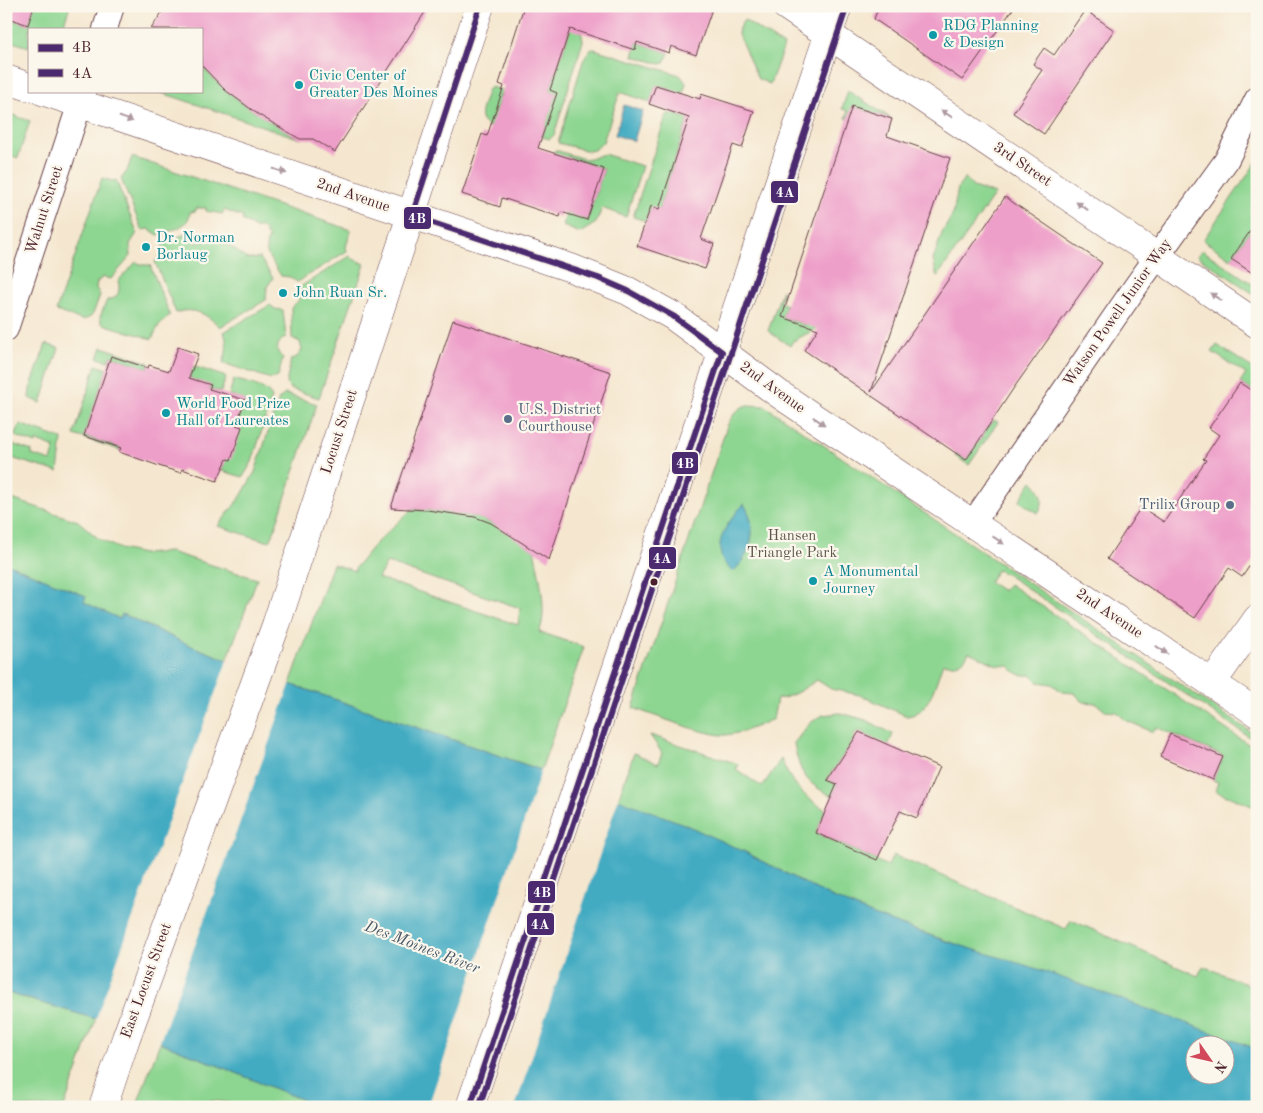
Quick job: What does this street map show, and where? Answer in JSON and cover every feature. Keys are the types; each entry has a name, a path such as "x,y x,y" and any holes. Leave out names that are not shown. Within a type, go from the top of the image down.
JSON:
{"main road":[{"name":"Locust Street","path":"193,855 276,625 480,6"},
{"name":"3rd Street","path":"786,6 1257,324"},
{"path":"470,1107 838,6"},
{"path":"6,79 28,87"},
{"name":"2nd Avenue","path":"49,92 82,97 412,216 598,278 628,291 691,328 786,399 1257,713"},
{"path":"1212,683 1257,619"},
{"name":"East Locust Street","path":"104,1107 126,1038 193,855"}],"street":[{"path":"105,28 112,6"},
{"name":"Walnut Street","path":"6,329 82,97"},
{"name":"Watson Powell Junior Way","path":"973,523 1157,257 1226,161 1257,99"}],"green space":[{"path":"34,6 70,6 62,28 28,28 28,47 6,40 6,17 28,25"},
{"path":"573,20 582,35 583,41 554,135 550,139 542,137 556,93 550,90"},
{"path":"744,20 784,46 770,84 758,79 738,34"},
{"path":"637,42 669,53 664,63 661,64 633,56"},
{"path":"594,49 680,75 686,83 682,97 665,107 670,89 656,85 650,102 620,92 603,142 594,150 589,151 558,143 583,61 590,50"},
{"path":"202,66 223,88 247,107 301,139 159,92 202,92"},
{"path":"491,87 502,90 495,114 524,123 507,134 488,126 481,119 482,107 488,89"},
{"path":"848,91 892,119 852,106 848,119 846,118 848,111 842,109"},
{"path":"7,113 30,121 18,158 12,156 6,139"},
{"path":"669,113 688,119 659,209 651,207 646,221 633,217 666,116"},
{"path":"555,150 584,159 604,154 642,166 626,217 602,208 596,223 580,233 563,226 566,213 587,220 604,169 568,157 552,161"},
{"path":"132,157 351,230 346,247 347,251 297,282 290,277 281,276 269,257 266,248 269,238 265,234 267,232 259,226 257,229 242,220 243,217 224,210 223,214 206,211 206,208 196,208 196,211 190,212 183,225 158,235 149,229 142,230 121,179 127,171"},
{"path":"1257,161 1257,221 1231,259 1203,240"},
{"path":"102,178 112,181 116,180 137,233 130,244 131,256 111,279 103,277 97,282 96,288 100,295 93,314 89,318 82,320 56,311"},
{"path":"965,178 973,187 995,194 937,277 933,260 942,233 953,214 958,188"},
{"path":"186,234 196,243 210,240 222,242 247,259 260,258 273,278 267,287 266,300 220,327 205,315 194,311 176,313 155,262 162,253 163,242"},
{"path":"1202,250 1257,287 1257,296 1197,256"},
{"path":"350,256 365,264 319,398 291,389 286,384 291,359 297,357 302,350 300,342 292,338 291,308 299,300 300,287"},
{"path":"136,262 150,265 170,315 159,325 152,339 101,322 100,317 107,300 114,298 118,294 118,281"},
{"path":"782,290 780,302 786,305 782,317 805,325 831,321 793,341 790,346 768,331"},
{"path":"270,305 275,309 283,310 286,337 280,341 278,347 278,352 283,358 278,377 271,379 223,363 227,348 224,332"},
{"path":"46,344 59,348 41,403 29,398 30,389"},
{"path":"1217,345 1257,371 1257,381 1251,390 1240,383 1246,374 1212,352"},
{"path":"102,347 149,363 148,368 111,356 109,361 98,358"},
{"path":"96,365 107,369 84,436 120,448 120,450 74,435"},
{"path":"193,366 226,377 221,392 209,389 211,386 189,378"},
{"path":"234,379 261,388 270,394 272,398 252,462 243,477 222,471 226,458 242,427 236,425 245,401 229,395"},
{"path":"285,394 317,404 271,540 266,541 218,526 240,498 255,472 279,399"},
{"name":"Hansen Triangle Park","path":"747,405 765,406 1257,736 1257,742 1006,574 997,570 989,582 1003,591 1009,584 1257,750 1257,808 1215,791 1218,782 1213,780 1223,756 1156,727 1153,732 1125,720 1117,712 1105,711 1096,703 1083,702 1074,693 1062,692 1052,684 1038,682 1031,675 1019,674 1009,666 997,665 969,652 961,662 943,663 927,703 915,714 907,716 860,695 831,689 817,680 793,695 777,699 773,719 756,727 726,735 694,729 633,708 727,426 735,413"},
{"path":"993,420 998,422 969,465 955,456 956,453 967,460"},
{"path":"20,424 62,439 58,472 8,457 12,444 32,451 32,455 51,461 55,448 37,441 36,444 15,436"},
{"path":"1032,481 1042,496 1042,504 1038,513 1019,501"},
{"path":"6,497 78,521 99,539 120,549 143,554 170,552 257,579 227,660 189,645 123,614 120,619 83,602 85,596 6,563"},
{"path":"412,509 452,512 475,517 513,535 534,549 543,603 542,624 539,632 584,647 541,770 290,684 333,564 355,571 355,568 374,545","holes":["387,563 520,608 518,625 378,578"]},
{"path":"840,713 866,720 893,734 888,746 865,735 862,731 855,733 853,741 827,779 838,785 832,796 815,786 805,776 798,762 794,743 810,723 823,715"},
{"path":"650,735 738,764 736,769 762,787 781,759 789,776 799,789 826,810 816,833 888,866 893,855 1066,929 1071,920 1198,976 1203,966 1251,986 1255,975 1257,976 1257,1049 1236,1042 1236,1036 1220,1036 881,918 831,897 745,852 618,800 634,753 658,764 662,753"},
{"path":"6,972 9,993 96,1019 64,1107 6,1107"},
{"path":"160,1042 320,1107 260,1107 215,1101 187,1102 159,1107 136,1107"}],"water":[{"path":"624,105 643,111 634,141 615,135"},
{"path":"744,504 751,522 751,540 745,557 733,572 725,564 720,546 725,528"},
{"name":"Des Moines River","path":"6,563 86,596 84,602 120,619 122,614 189,645 290,684 541,770 684,824 745,852 831,897 881,918 946,941 1041,970 1221,1036 1186,1036 1186,1086 1236,1086 1236,1041 1257,1049 1257,1107 320,1107 160,1042 96,1019 8,993 9,984 6,972"}],"pier":[{"path":"228,658 291,682 159,1044 95,1021"},
{"path":"542,768 619,797 515,1107 428,1107"}],"building":[{"path":"6,6 34,6 28,25 6,17"},
{"name":"Civic Center of Greater Des Moines","path":"166,6 429,6 335,152 313,139 300,139 259,115 225,90 202,66 202,28 152,28"},
{"path":"524,6 713,6 696,55 671,46 669,53 637,42 635,50 570,29 550,90 557,93 538,148 604,169 587,220 561,212 560,217 502,198 500,207 462,194 482,134 487,136 504,86 499,84"},
{"path":"879,6 1015,6 962,80 874,19"},
{"path":"1085,10 1114,30 1044,134 1013,113 1042,70 1033,64 1044,48 1054,55"},
{"path":"656,85 700,99 701,94 754,111 742,148 733,145 701,239 714,244 705,269 637,246 651,206 659,209 689,118 649,104"},
{"path":"852,106 892,119 887,136 950,158 871,392 1005,197 1102,263 1013,389 966,460 804,350 818,329 782,317"},
{"path":"1257,221 1257,276 1231,259"},
{"name":"U.S. District Courthouse","path":"453,320 611,372 549,560 491,523 475,517 427,510 391,508"},
{"name":"World Food Prize Hall of Laureates","path":"178,347 198,354 189,378 211,385 209,389 245,400 236,425 242,427 231,460 227,459 217,481 182,469 181,473 165,468 119,452 121,448 84,436 111,356 148,368 149,365 169,371"},
{"path":"1240,383 1257,394 1257,555 1242,577 1229,568 1195,618 1107,559 1141,507 1164,522 1206,460 1203,459 1219,435 1209,428"},
{"path":"859,732 939,767 917,818 900,811 877,860 816,833 837,784 827,780"},
{"path":"1170,734 1223,757 1213,780 1160,757"}],"transit line":[{"name":"4B","path":"470,1107 722,352 673,316 628,291 598,278 412,216 480,6"},
{"name":"4A","path":"479,1107 846,9"}],"place":[{"name":"RDG Planning & Design","path":"933,35"},
{"name":"Civic Center of Greater Des Moines","path":"299,85"},
{"name":"Dr. Norman Borlaug","path":"146,247"},
{"name":"John Ruan Sr.","path":"283,293"},
{"name":"World Food Prize Hall of Laureates","path":"166,413"},
{"name":"U.S. District Courthouse","path":"508,419"},
{"name":"Trilix Group","path":"1230,505"},
{"name":"A Monumental Journey","path":"813,581"}]}
